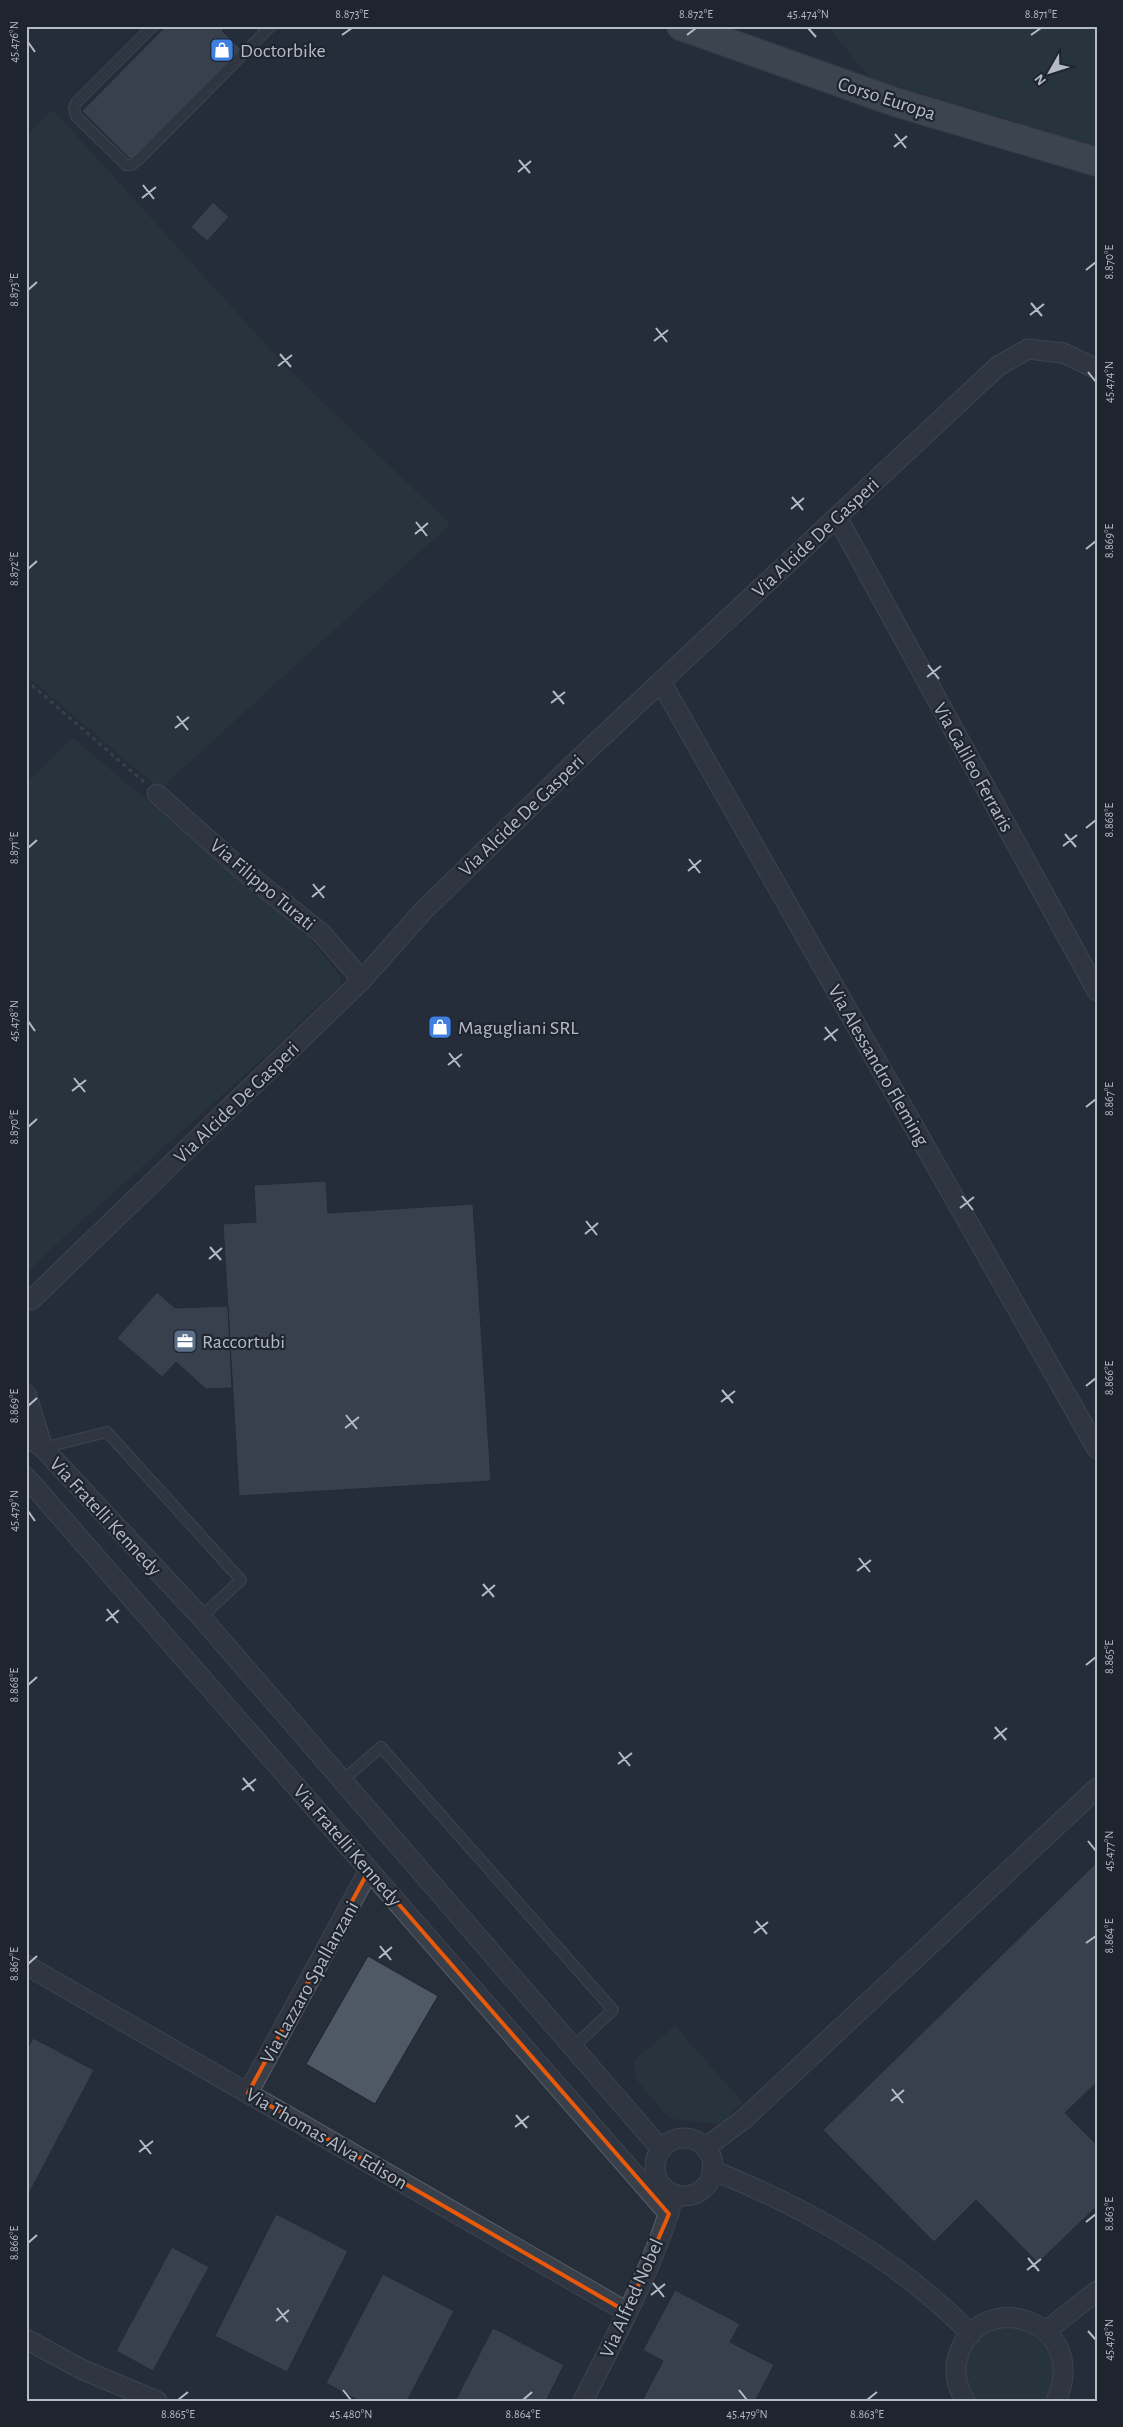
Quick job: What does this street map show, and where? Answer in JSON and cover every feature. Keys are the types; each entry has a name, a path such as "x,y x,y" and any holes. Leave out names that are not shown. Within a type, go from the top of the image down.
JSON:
{"main road":[{"name":"Corso Europa","path":"681,26 895,102 1097,162"}],"street":[{"name":"Via Alcide De Gasperi","path":"28,1306 362,980 423,911 661,682 998,366 1028,349 1063,353 1097,369"},
{"name":"Via Galileo Ferraris","path":"837,517 1097,991"},
{"name":"Via Alessandro Fleming","path":"661,682 1097,1449"},
{"name":"Via Filippo Turati","path":"157,794 240,868 321,933 362,980"},
{"name":"Via Fratelli Kennedy","path":"26,1394 43,1448"},
{"name":"Via Fratelli Kennedy","path":"26,1436 43,1448 200,1617 661,2149"},
{"name":"Via Fratelli Kennedy","path":"26,1477 669,2214"},
{"path":"705,2148 744,2119 1097,1788"},
{"name":"Via Lazzaro Spallanzani","path":"248,2093 369,1870"},
{"name":"Via Thomas Alva Edison","path":"26,1965 627,2312"},
{"path":"683,2138 699,2142 705,2148 712,2162 712,2170 710,2180 697,2193 688,2196 674,2194 662,2186 656,2177 654,2168 656,2158 661,2149 674,2140 683,2138"},
{"path":"712,2170 759,2189 876,2253 948,2310 971,2334"},
{"name":"Via Alfred Nobel","path":"583,2401 627,2312 669,2214 674,2194"},
{"path":"1046,2331 1097,2291"},
{"path":"964,2401 957,2385 955,2366 963,2344 975,2329 996,2319 1015,2317 1037,2325 1046,2331 1057,2345 1062,2358 1064,2377 1056,2401"},
{"path":"26,2339 81,2369 157,2401"}],"lane":[{"path":"153,26 76,103 74,108 76,116 126,165 132,165 139,159 271,26"},
{"path":"43,1448 107,1432 241,1580 200,1617"},
{"path":"342,1781 380,1747 613,2010 572,2047"}],"path":[{"path":"26,680 157,794"}],"highlighted area":[{"path":"369,1870 669,2214 627,2312 248,2093"}],"shaded area":[{"path":"828,26 1097,26 1097,146 870,78"},
{"path":"53,110 285,366 450,524 160,789 26,675 26,137"},
{"path":"73,738 309,938 340,976 340,984 282,1041 56,1244 26,1274 26,783"},
{"path":"675,2026 742,2102 720,2124 673,2119 665,2113 636,2079 634,2063 638,2057"},
{"path":"1016,2324 1040,2335 1053,2353 1056,2379 1047,2400 971,2401 961,2375 973,2344 978,2337 992,2328"}],"building":[{"path":"166,26 226,26 222,31 241,49 131,160 82,111"},
{"path":"213,202 229,217 207,241 191,227"},
{"path":"326,1181 328,1213 473,1204 491,1481 239,1496 223,1224 256,1222 254,1185"},
{"path":"157,1292 175,1308 228,1306 232,1388 206,1389 176,1362 162,1377 117,1338"},
{"path":"1097,1862 1097,2082 1065,2113 1097,2145 1097,2206 1038,2263 976,2200 934,2242 823,2130"},
{"path":"368,1956 438,1996 375,2104 306,2064"},
{"path":"33,2038 94,2070 26,2199 26,2051"},
{"path":"276,2214 348,2251 287,2372 215,2336"},
{"path":"172,2247 209,2267 153,2371 116,2351"},
{"path":"383,2274 454,2311 407,2401 359,2401 326,2383"},
{"path":"675,2290 740,2324 730,2342 774,2365 755,2401 642,2401 663,2361 643,2350"},
{"path":"493,2328 564,2365 546,2401 455,2401"}],"place":[{"name":"Doctorbike","path":"222,50"},
{"name":"Magugliani SRL","path":"440,1027"},
{"name":"Raccortubi","path":"185,1341"}]}
